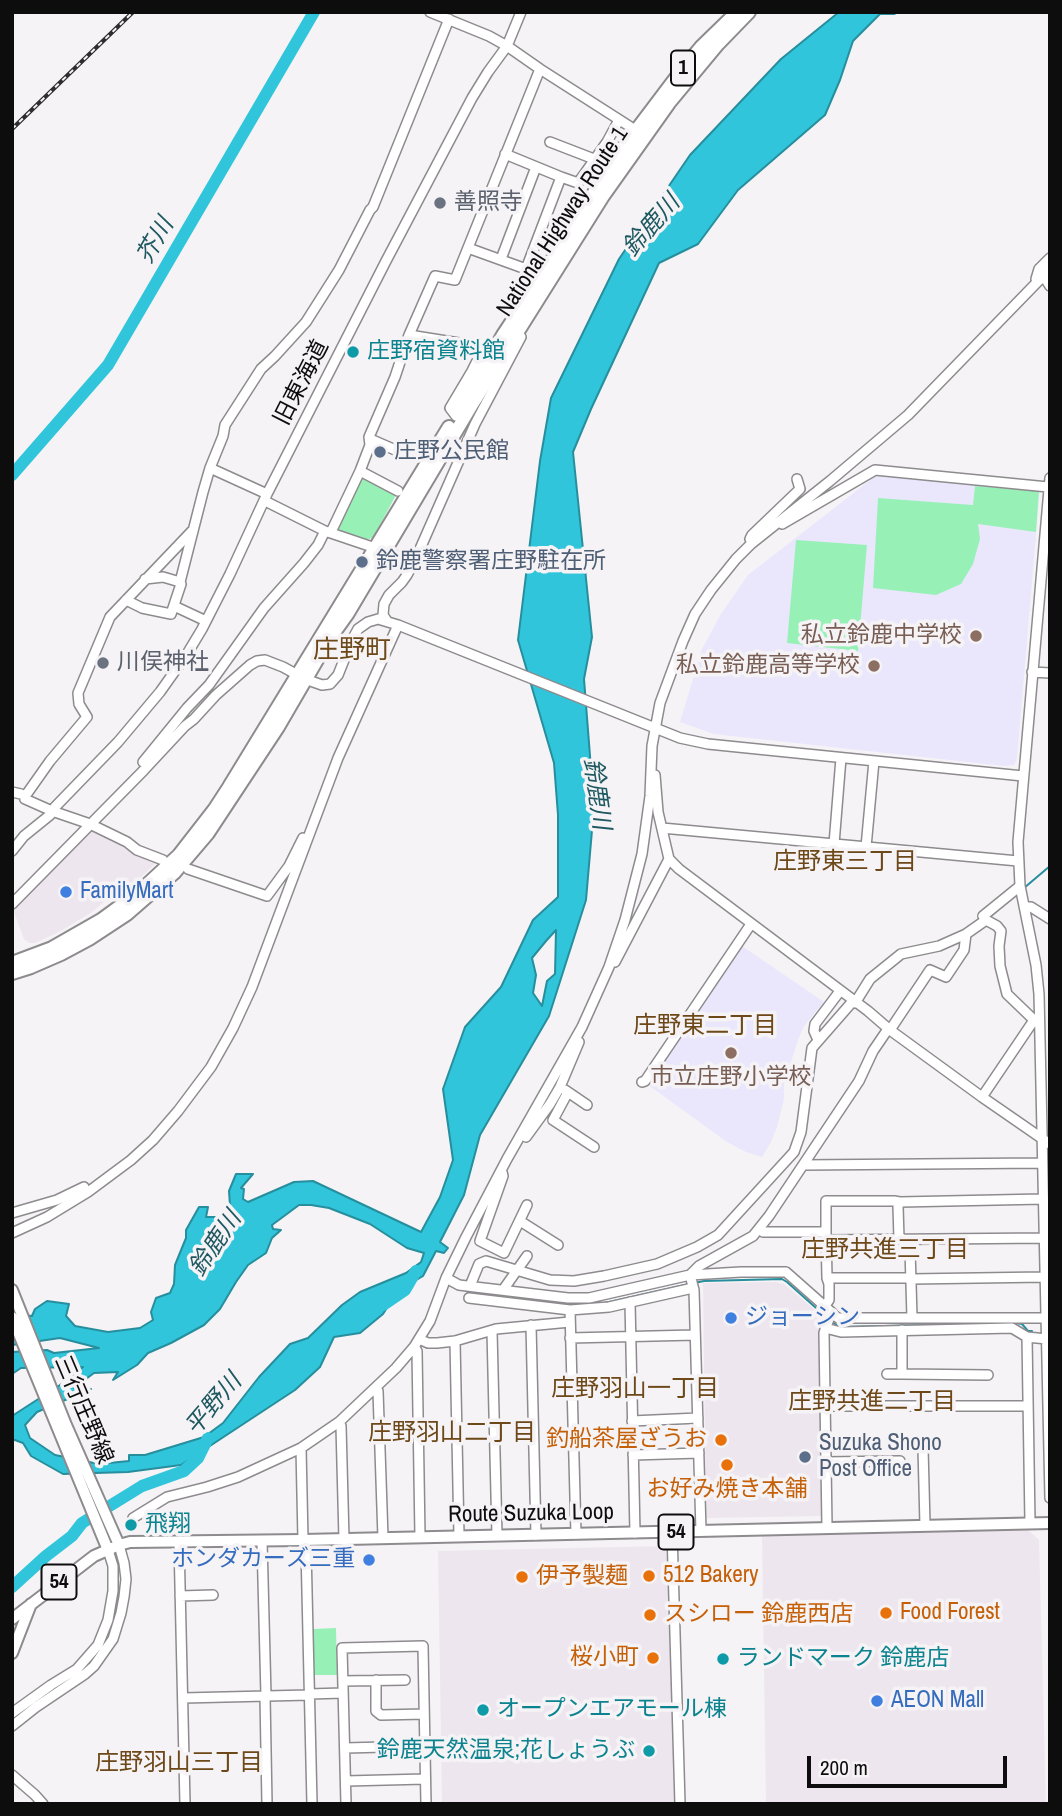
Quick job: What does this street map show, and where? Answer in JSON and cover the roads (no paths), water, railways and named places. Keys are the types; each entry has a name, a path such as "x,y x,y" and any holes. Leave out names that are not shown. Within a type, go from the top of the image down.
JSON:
{"highway":[{"name":"National Highway Route 1","path":"13,962 52,948 123,905 166,868 214,810 301,677 640,133 681,71 737,12"},
{"name":"National Highway Route 1","path":"379,550 503,335 599,183 640,133 749,12"}],"main road":[{"name":"三行庄野線","path":"12,1290 107,1534 107,1550"},
{"name":"三行庄野線","path":"12,1317 107,1534 119,1545"},
{"name":"Route Suzuka Loop","path":"17,1640 12,1621 32,1603 94,1556 130,1542 1050,1523"},
{"name":"54","path":"12,1653 32,1603"}],"street":[{"path":"430,12 508,44 540,69 640,133"},
{"name":"旧東海道","path":"12,851 118,742 179,667 206,621 266,497 454,131 488,72 508,44 521,12"},
{"path":"126,600 142,608 171,614 210,468 225,425 261,369 306,322 339,270 373,207 449,19"},
{"path":"144,769 143,762 212,680 264,608 328,532 360,471 370,444 369,437 435,276 455,280 540,69"},
{"path":"505,154 578,183 619,120"},
{"path":"550,142 594,159"},
{"path":"501,259 536,167"},
{"path":"468,248 526,269 561,177"},
{"path":"1034,284 1039,269 1050,258"},
{"path":"133,1518 167,1497 238,1477 301,1448 340,1422 397,1368 416,1343 430,1321 446,1278 466,1237 582,1027 609,967 632,894 644,843 654,727 660,703 695,614 711,590 747,548 908,415 1046,272 1050,286"},
{"path":"387,621 383,611 385,601 402,582 416,558 475,424 550,280"},
{"path":"410,335 484,347 450,408 456,416"},
{"path":"370,439 400,452"},
{"path":"210,468 328,532 393,554 404,561 407,575"},
{"path":"765,531 768,533 875,470 1049,484 1018,861 1037,975 1037,1020 1047,1140 1042,1163 1050,1498"},
{"path":"360,471 398,491"},
{"path":"747,548 752,535 800,489 797,480"},
{"path":"163,860 137,850 127,842 90,824 25,799 50,761 87,717 79,704 78,693 110,617 193,529"},
{"path":"145,579 163,577 180,582"},
{"path":"174,606 206,621"},
{"path":"181,716 202,705 257,661 265,660 301,677 330,684 338,675 352,640 361,626 374,620 398,625 680,738 708,744 1023,776"},
{"path":"12,1233 47,1217 121,1168 160,1132 196,1089 216,1059 252,987 338,758 398,625"},
{"path":"1032,672 1050,673"},
{"path":"12,904 194,719 211,689 212,680"},
{"path":"652,746 658,812 669,859 679,869 889,1030 1047,1140"},
{"path":"834,844 841,758"},
{"path":"866,846 874,761"},
{"path":"188,869 267,896 289,866 302,838 311,828"},
{"path":"662,828 1018,861"},
{"path":"609,967 614,964 669,859"},
{"path":"816,1037 853,1001 870,979 901,954 929,949 966,934 1022,891"},
{"path":"1025,907 1031,907 1050,919"},
{"path":"984,918 1001,931 1000,966 1007,993 1037,1020"},
{"path":"642,1083 751,924"},
{"path":"690,1276 699,1266 754,1236 859,1081 873,1051 930,970 946,977 964,950 966,934"},
{"path":"470,1286 479,1264 485,1261 521,1265 550,1280 574,1281 657,1264 718,1235 790,1158 797,1146 811,1052 816,1037 815,1024 839,991"},
{"path":"982,1097 1037,1020"},
{"path":"582,1027 583,1034 553,1120 594,1147"},
{"path":"564,1090 587,1105"},
{"path":"514,1147 521,1145 550,1104 564,1090"},
{"path":"803,1165 1042,1163"},
{"path":"780,1169 794,1177"},
{"path":"501,1171 503,1176 480,1241 504,1253 527,1205"},
{"path":"12,1213 57,1200 89,1184 96,1185"},
{"path":"827,1527 825,1328 829,1284 826,1201 1043,1199"},
{"path":"900,1202 898,1206 901,1239 911,1249 912,1318"},
{"path":"520,1221 558,1245"},
{"path":"763,1232 901,1239 1044,1238"},
{"path":"685,1252 699,1266"},
{"path":"503,1290 521,1265"},
{"path":"446,1278 459,1285 568,1298 589,1297 690,1276 786,1272 838,1318 912,1318 929,1324 1012,1328 1027,1337 1046,1339"},
{"path":"690,1276 694,1290 701,1531"},
{"path":"827,1278 1044,1277"},
{"path":"469,1298 570,1310 630,1303 693,1288"},
{"path":"630,1303 635,1533"},
{"path":"570,1310 576,1534"},
{"path":"825,1328 841,1332 902,1330 929,1324 1046,1318"},
{"path":"416,1343 455,1341 492,1331 570,1322"},
{"path":"531,1325 536,1535"},
{"path":"902,1330 902,1374"},
{"path":"492,1331 497,1535"},
{"path":"570,1338 695,1335"},
{"path":"1027,1337 1030,1523"},
{"path":"455,1341 459,1536"},
{"path":"416,1343 420,1537"},
{"path":"887,1374 988,1374"},
{"path":"375,1388 378,1391 383,1538"},
{"path":"825,1406 1028,1406"},
{"path":"632,1420 698,1418"},
{"path":"340,1422 344,1539"},
{"path":"301,1448 312,1804"},
{"path":"923,1448 925,1525"},
{"path":"633,1455 699,1453"},
{"path":"826,1462 900,1461"},
{"path":"672,1532 680,1804"},
{"path":"262,1541 267,1804"},
{"path":"179,1542 185,1804"},
{"path":"12,1726 85,1674 113,1639 125,1588 124,1563 119,1545"},
{"path":"12,1713 77,1669 98,1644 108,1620 113,1591 113,1566 107,1550"},
{"path":"180,1596 213,1595"},
{"path":"346,1804 342,1647 422,1646 426,1804"},
{"path":"376,1680 376,1711 381,1715 424,1714"},
{"path":"343,1681 405,1680"},
{"path":"183,1698 343,1693"},
{"path":"345,1748 424,1746"},
{"path":"12,1775 43,1804"},
{"path":"346,1782 425,1779"}],"water":[{"name":"鈴鹿川","path":"839,12 898,12 880,14 853,41 825,115 738,190 698,244 659,263 573,452 592,637 584,679 594,807 586,900 549,1016 480,1135 464,1195 440,1242 448,1248 444,1253 436,1251 423,1276 398,1291 383,1314 360,1333 334,1337 320,1367 295,1390 181,1465 128,1472 63,1474 31,1456 23,1443 12,1439 12,1416 83,1367 21,1368 12,1374 12,1352 47,1350 54,1353 99,1348 60,1338 12,1345 12,1314 32,1316 35,1309 47,1301 69,1304 66,1316 75,1326 108,1332 140,1328 153,1320 151,1312 156,1298 170,1293 174,1284 175,1265 186,1238 186,1230 199,1207 208,1207 206,1217 222,1217 230,1206 229,1191 236,1174 253,1174 241,1188 244,1189 243,1199 248,1202 294,1182 313,1181 421,1232 440,1197 453,1160 443,1089 465,1027 501,987 533,920 558,897 558,815 554,763 518,640 540,461 551,398 619,259 690,155 781,59","holes":["556,930 555,974 547,981 542,1006 533,993 536,975 532,958","299,1205 329,1208 370,1224 407,1248 424,1253 421,1262 406,1273 360,1292 342,1305 308,1338 290,1344 259,1377 223,1423 204,1437 145,1455 129,1455 129,1461 99,1464 55,1455 30,1438 25,1425 37,1412 91,1389 74,1388 94,1373 118,1372 113,1380 137,1365 148,1353 204,1325 220,1309 248,1265 266,1253 272,1238 281,1230 273,1229 272,1225"]}],"waterway":[{"name":"芥川","path":"12,475 108,365 314,12"},
{"path":"1024,888 1050,866"},
{"path":"991,916 1003,905"},
{"name":"平野川","path":"383,1305 405,1290 416,1271"},
{"path":"694,1283 782,1279 825,1316"},
{"path":"605,1303 689,1284"},
{"path":"466,1291 473,1294 579,1305"},
{"path":"832,1322 840,1327 1016,1323 1032,1331"},
{"name":"平野川","path":"12,1587 72,1536 82,1523 142,1486 184,1471 198,1458 208,1438"}],"railway":[{"path":"12,129 133,12"}],"place":[{"name":"善照寺","path":"440,203"},
{"name":"庄野宿資料館","path":"353,352"},
{"name":"庄野公民館","path":"380,452"},
{"name":"鈴鹿警察署庄野駐在所","path":"362,562"},
{"name":"私立鈴鹿中学校","path":"976,636"},
{"name":"川俣神社","path":"103,663"},
{"name":"私立鈴鹿高等学校","path":"874,666"},
{"name":"FamilyMart","path":"66,892"},
{"name":"市立庄野小学校","path":"731,1053"},
{"name":"ジョーシン","path":"731,1318"},
{"name":"釣船茶屋ざうお","path":"721,1440"},
{"name":"Suzuka Shono Post Office","path":"805,1457"},
{"name":"お好み焼き本舗","path":"727,1465"},
{"name":"飛翔","path":"131,1525"},
{"name":"ホンダカーズ三重","path":"369,1560"},
{"name":"512 Bakery","path":"649,1576"},
{"name":"伊予製麺","path":"522,1577"},
{"name":"Food Forest","path":"886,1613"},
{"name":"スシロー 鈴鹿西店","path":"650,1615"},
{"name":"桜小町","path":"653,1658"},
{"name":"ランドマーク 鈴鹿店","path":"723,1659"},
{"name":"AEON Mall","path":"877,1701"},
{"name":"オープンエアモール棟","path":"483,1710"},
{"name":"鈴鹿天然温泉;花しょうぶ","path":"649,1751"}],"district":[{"name":"庄野町","path":"352,651"},
{"name":"庄野東三丁目","path":"845,863"},
{"name":"庄野東二丁目","path":"705,1027"},
{"name":"庄野共進三丁目","path":"885,1251"},
{"name":"庄野羽山一丁目","path":"635,1390"},
{"name":"庄野共進二丁目","path":"872,1403"},
{"name":"庄野羽山二丁目","path":"452,1434"},
{"name":"庄野羽山三丁目","path":"179,1764"}]}
